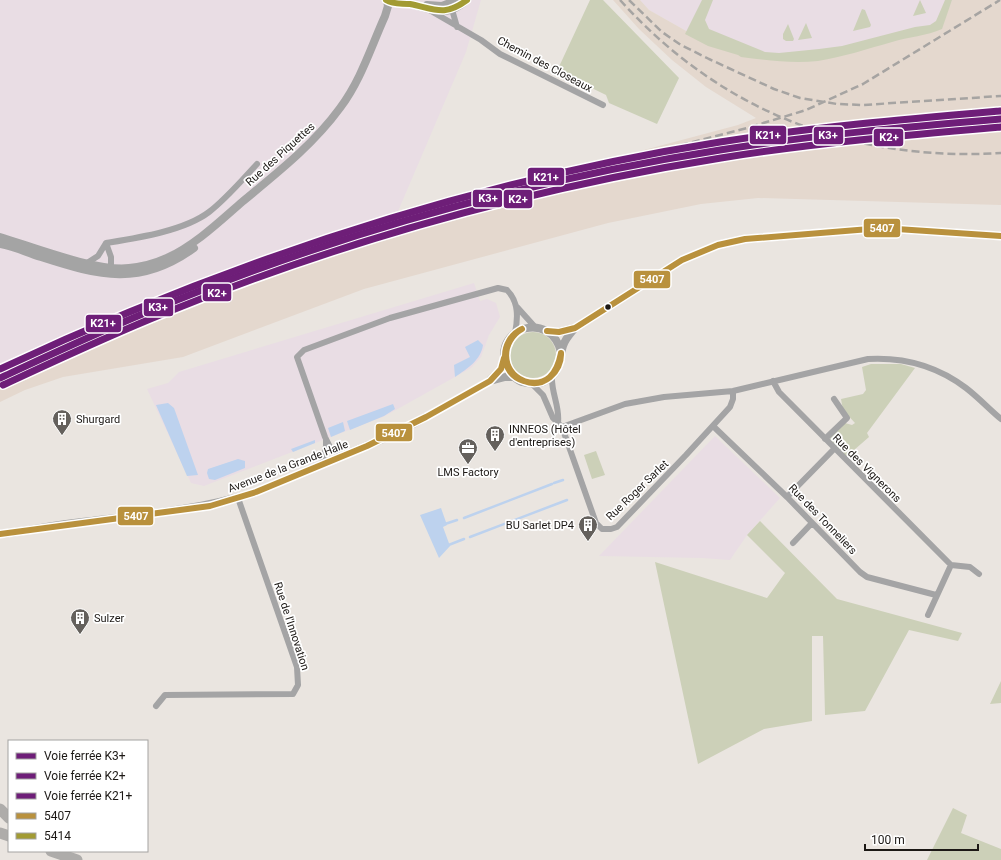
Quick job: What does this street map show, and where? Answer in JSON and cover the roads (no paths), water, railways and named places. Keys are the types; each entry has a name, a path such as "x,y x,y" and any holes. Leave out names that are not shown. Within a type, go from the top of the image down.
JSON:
{"highway":[{"path":"0,809 8,817"},
{"path":"54,852 77,860"},
{"path":"70,852 88,860"}],"street":[{"path":"412,0 429,6 453,4"},
{"path":"387,1 398,2 431,11 467,0"},
{"name":"Rue des Piquettes","path":"0,237 87,263 111,268 129,268 166,258 187,246 225,217 319,135 341,107 360,75 385,16 388,6 387,1"},
{"name":"Rue des Piquettes","path":"385,16 398,2"},
{"path":"453,4 457,27"},
{"name":"Chemin des Closeaux","path":"431,11 481,40 500,54 603,105"},
{"path":"87,263 98,256 106,243 170,229 195,220 209,212 257,164"},
{"name":"Rue des Piquettes","path":"0,244 59,263 103,274 123,275 159,268 172,262 200,244 225,217"},
{"path":"560,425 559,415 551,387 552,377 559,366 561,352 566,338 575,328 682,260 718,245 745,238 882,228 1001,236"},
{"path":"103,274 111,268 111,257 106,243"},
{"path":"343,456 330,447 325,437 298,362 297,357 304,350 390,318 498,288 507,290 514,298 518,318 515,333 507,344 504,358 508,369 515,377 523,382 532,384 539,383 552,377"},
{"path":"516,306 535,327"},
{"path":"515,333 524,328 535,327 547,331 559,332 575,328"},
{"path":"547,331 556,339 561,352"},
{"name":"Avenue de la Grande Halle","path":"490,381 501,369 504,358"},
{"path":"560,425 625,404 664,397 733,392 868,359 903,360 933,369 957,381 1001,419"},
{"name":"Avenue de la Grande Halle","path":"2,534 44,526 184,510 238,498 322,465 397,432 490,381 505,377 515,377"},
{"name":"Rue des Vignerons","path":"773,381 779,392 825,440 951,565"},
{"path":"532,384 543,395 553,418 560,425"},
{"name":"Rue Roger Sarlet","path":"560,425 596,523 602,529 611,529 617,527 730,407 733,399 733,392"},
{"path":"825,440 847,418 834,399"},
{"name":"Rue des Tonneliers","path":"713,426 867,577 936,595"},
{"path":"322,465 326,446 325,437"},
{"path":"787,497 834,449"},
{"name":"Rue de l'Innovation","path":"156,706 165,695 293,694 298,685 297,667 238,498"},
{"path":"793,543 812,523"},
{"path":"928,615 951,565 970,567 980,574"}],"water":[{"path":"478,340 483,345 482,350 476,360 473,364 455,377 454,365 470,357 465,347"},
{"path":"168,403 174,408 198,475 187,476 156,405"},
{"path":"393,404 395,409 384,416 350,430 347,421"},
{"path":"343,422 345,431 331,437 328,428"},
{"path":"315,440 315,443 293,452 291,449"},
{"path":"238,459 245,461 245,468 215,480 209,479 207,473 208,469"},
{"path":"441,508 447,525 443,527 450,546 439,558 420,515"}],"waterway":[{"path":"554,483 563,480"},
{"path":"464,518 552,484"},
{"path":"470,537 567,500"},
{"path":"445,524 457,520"},
{"path":"446,546 464,539"}],"railway":[{"path":"620,0 659,39 701,72 746,100 792,122 842,138 893,149 946,154 1001,153"},
{"path":"629,0 662,32 681,45 774,89 800,98 837,104 863,105 1001,96"},
{"path":"506,190 747,128 806,110 863,84 1000,0"}],"rail line":[{"name":"K21+","path":"0,369 86,330 174,294 262,261 352,230 442,203 534,179 626,159 720,142 860,124 1000,111"},
{"name":"K3+","path":"0,378 162,306 298,255 367,232 507,193 649,162 720,150 860,132 1001,119"},
{"name":"K2+","path":"3,385 124,330 232,287 369,240 509,201 650,170 721,158 861,140 1001,127"}],"place":[{"name":"Shurgard","path":"62,436"},
{"name":"INNEOS (Hôtel d'entreprises)","path":"495,452"},
{"name":"LMS Factory","path":"468,465"},
{"name":"BU Sarlet DP4","path":"588,542"},
{"name":"Sulzer","path":"80,635"}]}
